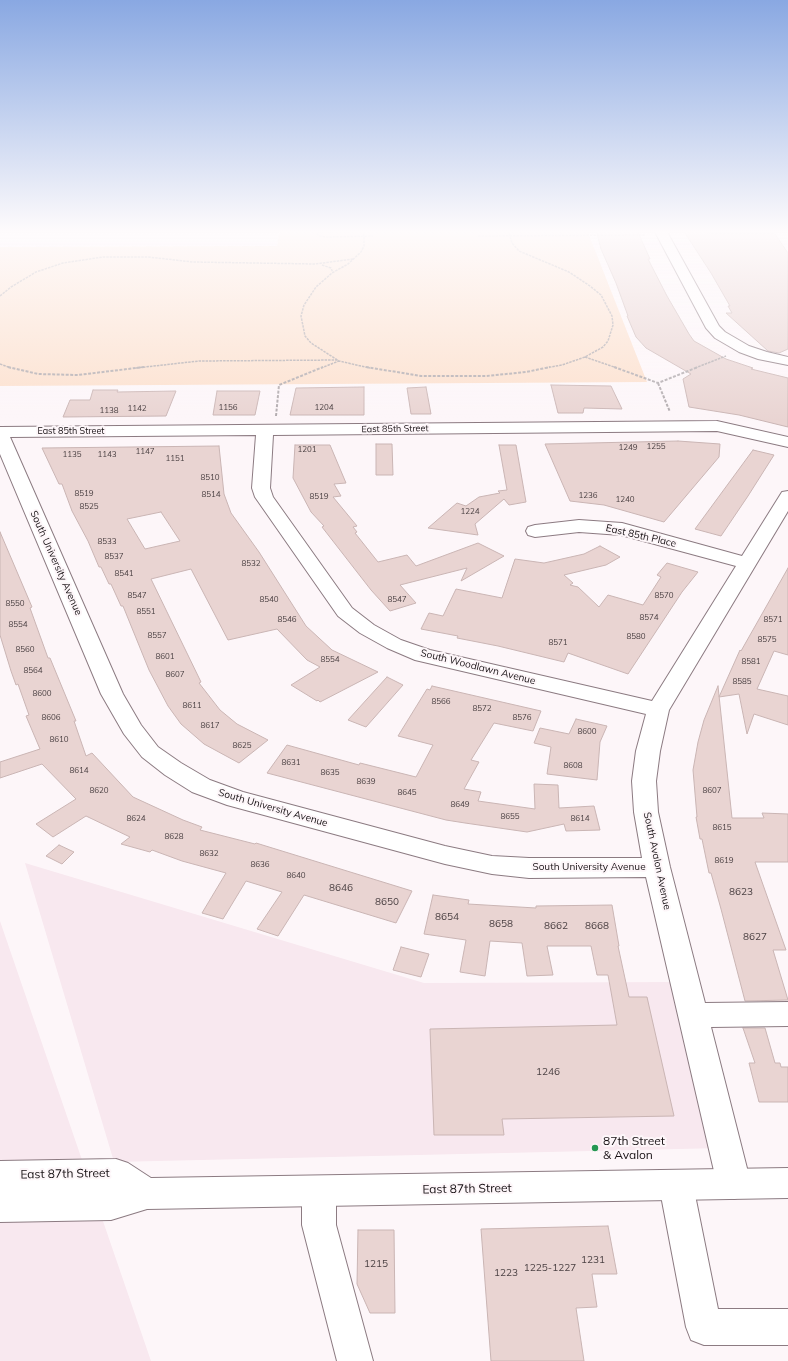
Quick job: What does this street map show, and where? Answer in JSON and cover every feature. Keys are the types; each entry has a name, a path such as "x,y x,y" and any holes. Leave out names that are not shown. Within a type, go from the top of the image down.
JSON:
{"street":[{"path":"693,294 713,328 720,335 744,349 763,356 788,361"},
{"name":"East 85th Street","path":"0,433 270,423 716,426 788,442"},
{"name":"South Woodlawn Avenue","path":"270,423 261,488 264,497 345,612 367,629 394,644 423,655 658,710"},
{"name":"South University Avenue","path":"0,433 112,694 132,729 150,752 174,769 200,786 236,799 445,855 492,864 528,868 657,867"},
{"name":"South Avalon Avenue","path":"734,1184 657,867 646,812 644,781 648,751 658,710 746,562 788,496"},
{"name":"East 85th Place","path":"535,531 578,526 622,529 746,562"},
{"path":"693,1015 788,1014"},
{"name":"East 87th Street","path":"0,1176 116,1174 147,1194"},
{"name":"East 87th Street","path":"0,1206 111,1204 147,1194 788,1183"},
{"path":"676,1185 704,1327 788,1326"},
{"path":"319,1191 318,1225 355,1361"}],"path":[{"path":"311,294 304,304 302,328 308,340 319,350 339,360 364,367 403,374 421,376 464,376 526,372 562,365 585,357 603,348 611,333 613,325 612,316 607,305 598,294"},
{"path":"585,357 658,383 728,355"},
{"path":"0,364 16,370 38,374 78,375 199,361 339,360"},
{"path":"270,423 279,386 339,360"},
{"path":"658,383 670,412"}],"shaded area":[{"path":"0,294 612,294 647,382 0,386"},
{"path":"25,863 424,983 680,982 722,1148 114,1162"},
{"path":"0,921 151,1361 0,1361"}],"building":[{"path":"620,294 666,294 694,341 726,359 753,368 751,369 788,378 788,427 739,415 689,407 683,379 691,374 646,348 636,337"},
{"path":"723,294 788,294 788,349 779,353 768,351 726,313 732,313 728,306 730,306"},
{"path":"551,385 611,386 622,409 584,408 583,413 558,413"},
{"path":"364,387 364,415 290,415 296,388"},
{"path":"426,387 431,414 411,414 407,388"},
{"path":"93,390 118,390 117,392 176,391 166,416 63,417 70,400 90,400"},
{"path":"217,391 260,391 255,415 213,415"},
{"path":"678,441 720,444 719,457 664,522 604,505 570,501 545,444"},
{"path":"376,444 392,444 393,475 376,475"},
{"path":"295,445 330,445 346,483 334,484 341,496 333,497 357,526 353,527 357,532 355,533 378,562 407,555 416,566 478,543 504,556 461,581 467,568 400,585 416,603 390,611 371,590 322,527 324,526 311,512 293,478"},
{"path":"499,445 516,445 526,502 509,505 504,499 475,524 478,535 428,528 457,503 466,506 479,497 500,493 498,491 507,490"},
{"path":"219,446 224,494 231,513 259,552 306,626 332,650 378,672 320,702 318,700 317,701 291,685 320,667 307,660 277,629 228,640 191,569 151,579 201,682 199,683 220,710 237,724 268,740 239,763 204,744 181,724 168,706 149,670 123,606 121,606 101,567 99,567 88,541 72,511 62,484 59,484 42,448","holes":["161,512 180,541 145,549 127,519"]},
{"path":"753,450 774,455 721,536 695,529"},
{"path":"0,532 32,607 30,608 48,658 50,658 76,721 74,721 86,756 92,753 133,797 202,827 200,830 255,844 256,843 412,891 396,923 304,895 278,936 257,929 282,892 246,881 223,919 202,913 226,873 182,861 152,850 150,852 121,844 130,837 86,816 53,837 36,824 76,799 42,764 0,778 0,762 40,749 26,716 29,715 18,684 16,685 0,635"},
{"path":"600,546 620,557 606,565 564,575 573,583 570,585 578,587 599,607 608,595 643,605 661,577 657,575 667,563 698,572 682,592 628,674 568,653 564,662 457,638 458,636 421,629 429,613 443,616 456,589 502,598 515,559 544,563 584,554"},
{"path":"788,568 788,655 774,651 757,689 788,696 788,725 754,714 747,734 739,694 719,697 740,650 741,651"},
{"path":"387,677 403,685 366,727 348,720"},
{"path":"432,686 541,711 533,731 494,723 471,760 479,762 464,789 481,792 478,801 535,809 534,784 558,785 559,808 594,806 600,830 566,831 564,824 527,832 446,820 267,773 287,745 359,765 360,763 416,777 433,745 398,736 427,689 430,690"},
{"path":"718,686 732,818 764,818 762,813 788,814 788,862 755,862 786,950 773,950 788,1000 745,1001 711,873 709,873 702,839 700,839 696,817 693,770 704,720"},
{"path":"576,719 607,726 600,742 597,780 547,774 551,747 534,743 540,728 569,734"},
{"path":"59,845 74,852 62,864 46,856"},
{"path":"433,895 469,900 468,904 536,908 536,906 612,905 618,946 629,997 647,997 674,1116 502,1119 504,1135 434,1135 430,1029 617,1025 608,975 597,975 591,946 547,946 553,975 527,976 522,943 490,941 485,976 460,972 466,940 424,934"},
{"path":"401,947 429,954 421,977 393,970"},
{"path":"743,1028 765,1028 775,1063 780,1063 781,1067 788,1067 788,1102 759,1102 749,1063 755,1063"},
{"path":"608,1226 617,1274 592,1274 597,1307 576,1308 584,1361 491,1361 481,1229"},
{"path":"358,1230 394,1230 395,1313 370,1313 357,1284"}],"place":[{"name":"87th Street & Avalon","path":"595,1148"}]}
